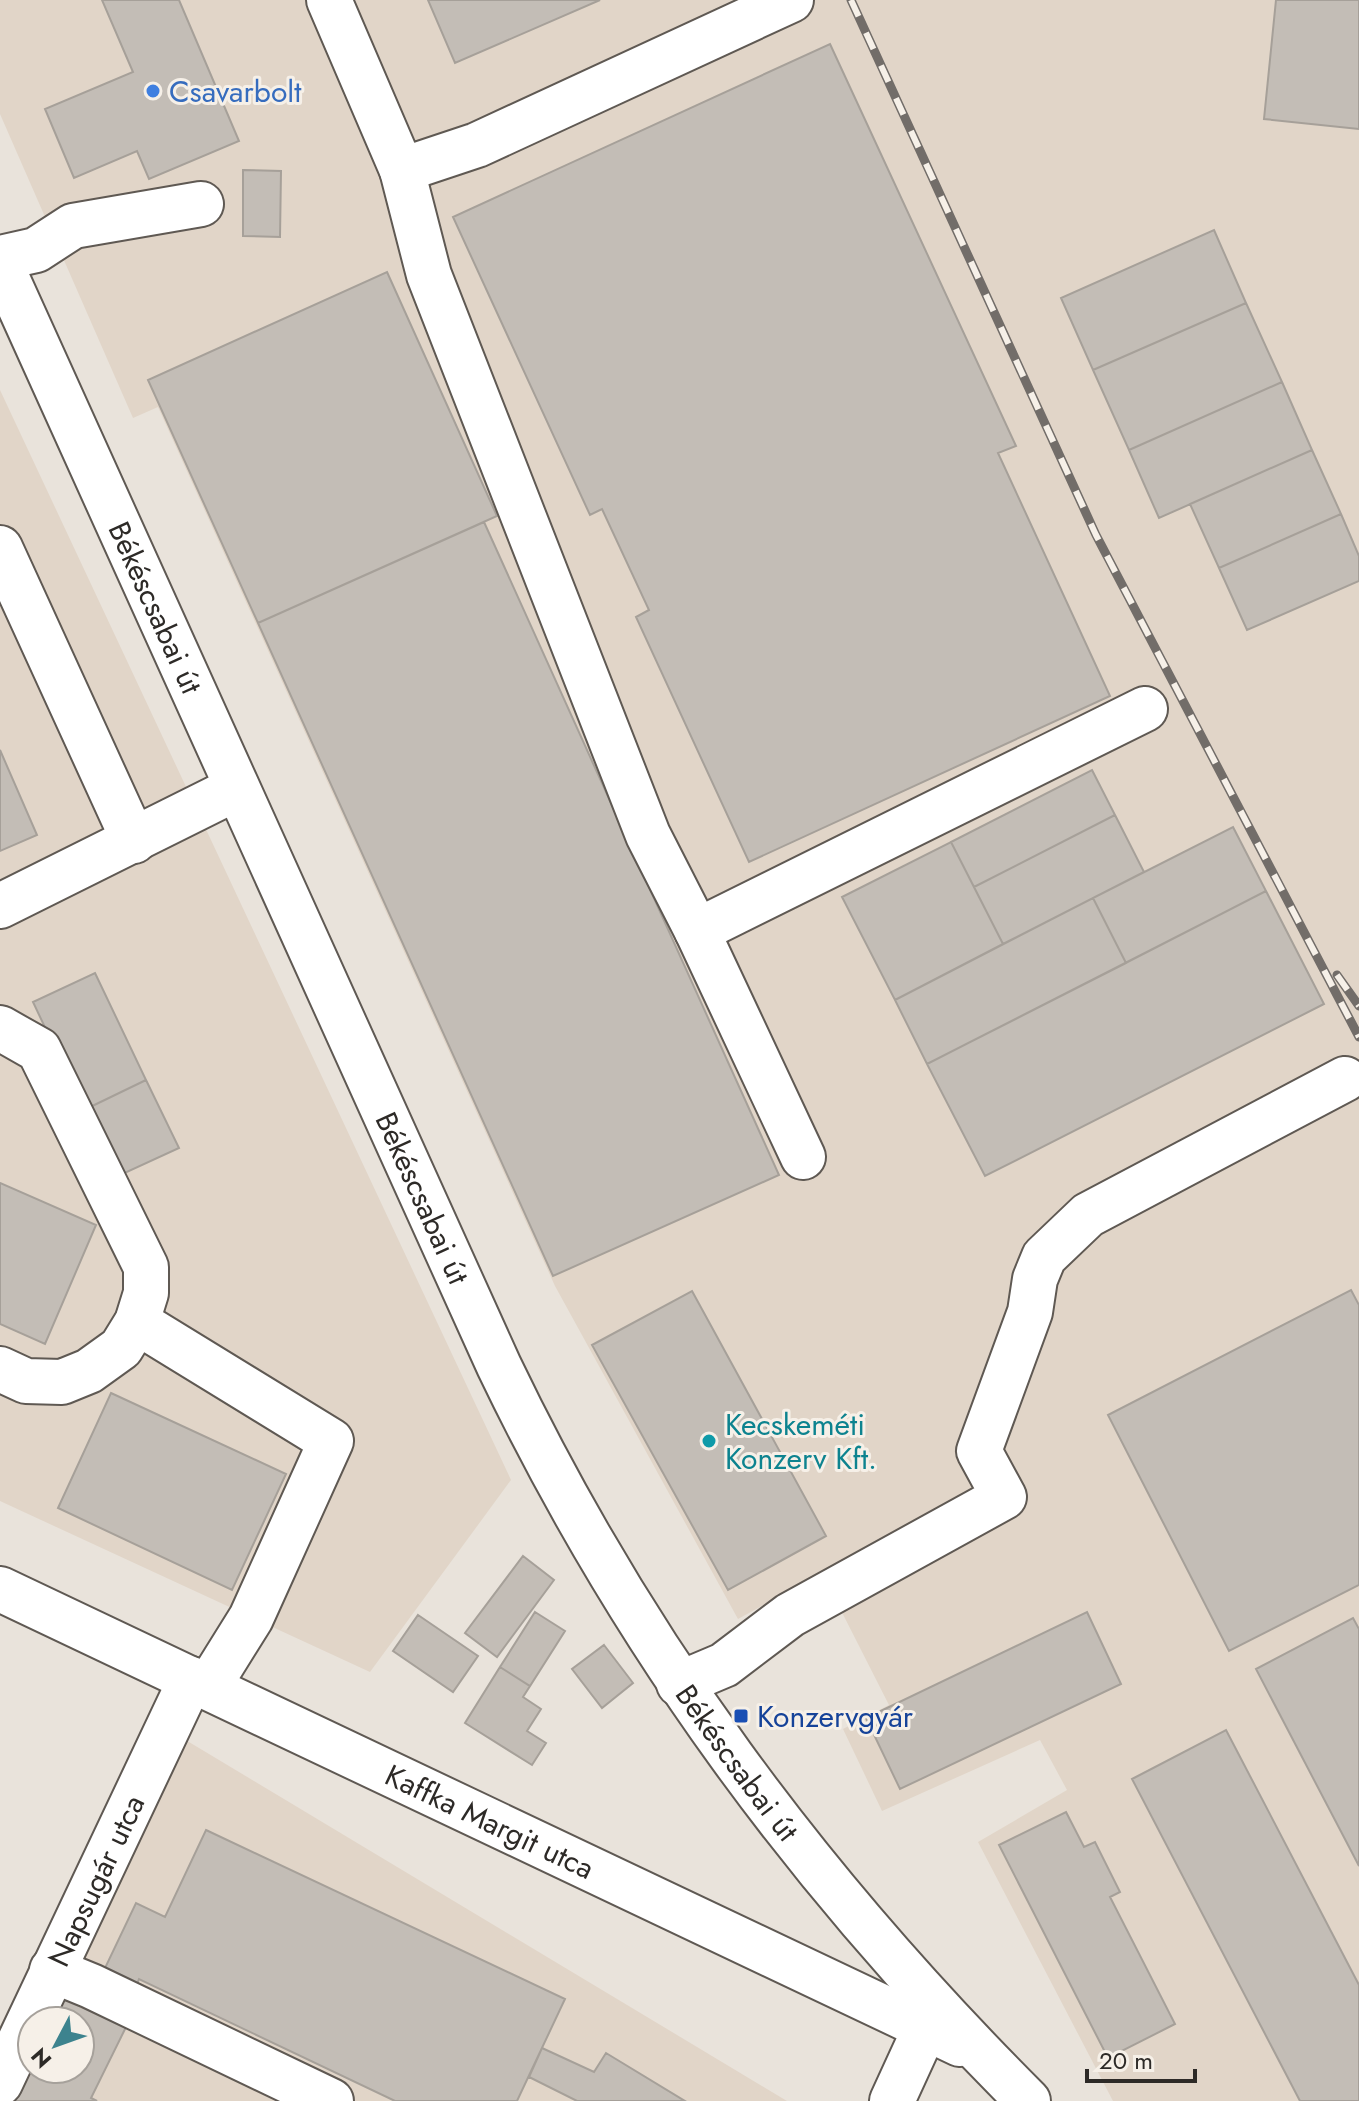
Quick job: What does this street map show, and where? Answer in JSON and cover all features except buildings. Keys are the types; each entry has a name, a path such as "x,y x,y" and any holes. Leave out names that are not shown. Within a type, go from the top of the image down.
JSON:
{"street":[{"path":"329,0 402,170 429,275 648,835 697,931 803,1157"},
{"path":"402,170 477,145 791,0"},
{"path":"0,260 36,250 73,226 201,204"},
{"name":"Békéscsabai út","path":"0,260 532,1435 617,1587 679,1684 790,1836 887,1953 1028,2101"},
{"path":"0,548 134,841"},
{"path":"697,931 1145,709"},
{"path":"0,906 237,788"},
{"path":"0,1028 39,1050 146,1267 146,1293 137,1322 121,1348 89,1371 62,1382 26,1381 0,1369"},
{"path":"679,1684 724,1665 790,1615 1004,1497 979,1451 1030,1312 1035,1279 1044,1257 1088,1215 1345,1079"},
{"name":"Napsugár utca","path":"0,2083 52,1970 200,1683 251,1618 331,1441 137,1322"},
{"name":"Kaffka Margit utca","path":"0,1589 981,2054"},
{"path":"52,1970 331,2101"},
{"path":"892,2101 925,2029"}],"shaded area":[{"path":"0,0 1359,0 1359,2101 1113,2101 978,1842 1067,1790 1040,1740 882,1811 843,1729 889,1705 822,1573 738,1619 555,1286 158,407 133,418 0,114"},
{"path":"0,390 511,1480 370,1672 0,1501"},
{"path":"154,1721 787,2101 0,2101 0,2026"}],"railway":[{"path":"851,0 1096,535 1359,1037"},
{"path":"1337,975 1359,1006"}],"place":[{"name":"Csavarbolt","path":"153,91"},
{"name":"Kecskeméti Konzerv Kft.","path":"709,1441"},
{"name":"Konzervgyár","path":"741,1716"}]}
